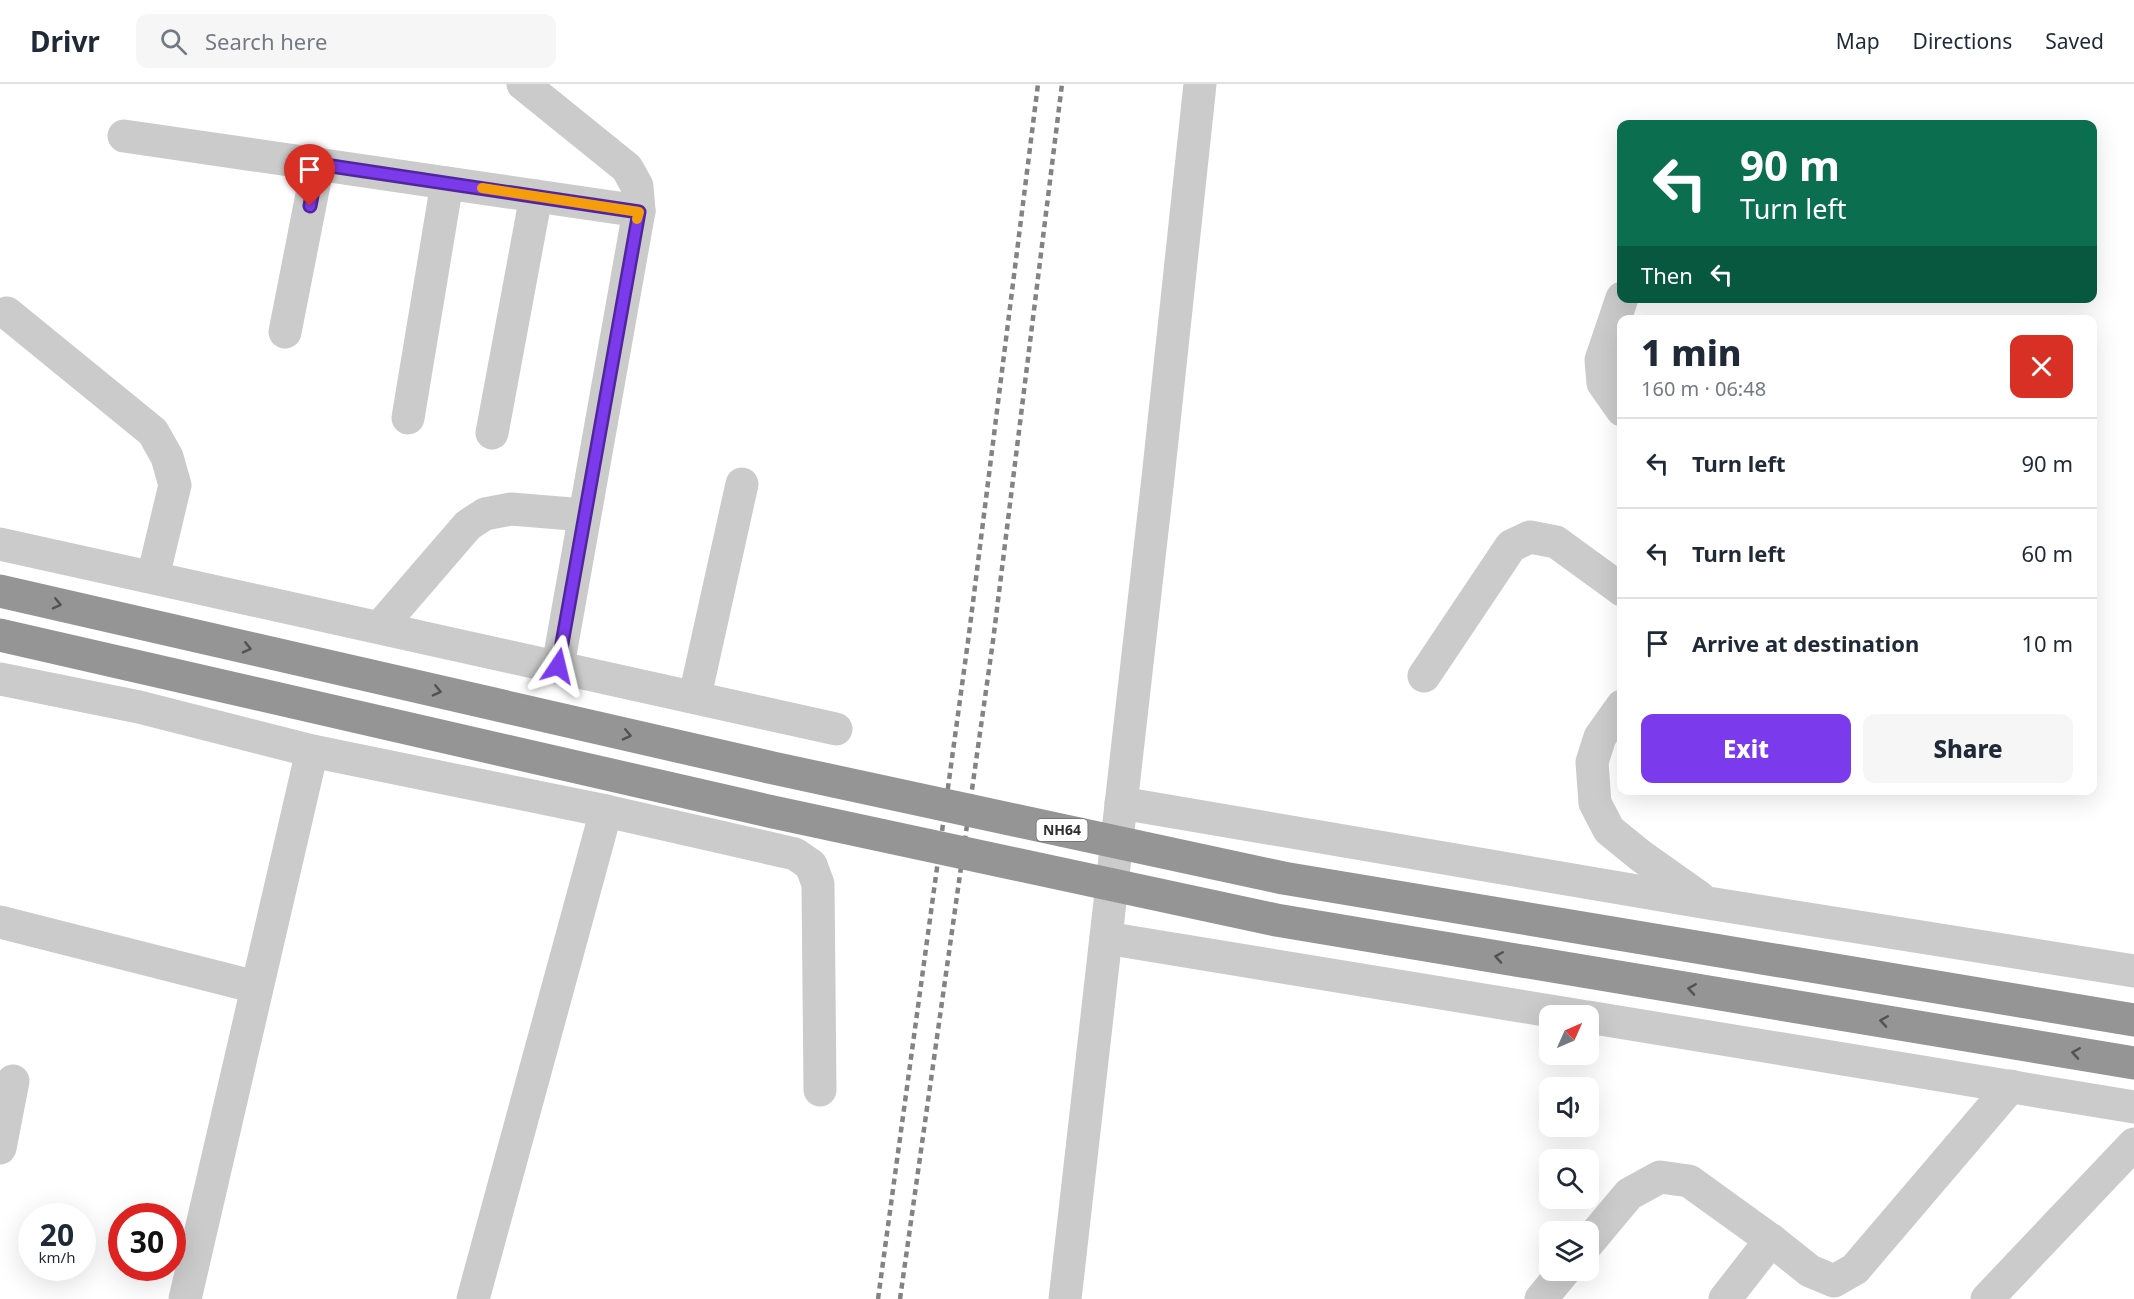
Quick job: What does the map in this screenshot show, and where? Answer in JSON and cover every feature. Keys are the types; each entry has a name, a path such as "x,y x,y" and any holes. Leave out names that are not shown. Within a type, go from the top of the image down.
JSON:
{"highway":[{"name":"NH64","path":"0,591 762,765 1283,878 2134,1020"},
{"path":"0,635 764,810 1276,920 2134,1063"}],"street":[{"path":"523,84 627,168 637,186 639,212 558,666"},
{"path":"1065,1299 1200,84"},
{"path":"124,136 639,212"},
{"path":"285,332 318,164"},
{"path":"408,418 447,183"},
{"path":"492,434 536,196"},
{"path":"1617,403 1603,383 1601,360 1620,303"},
{"path":"7,313 153,432 166,457 175,485 153,578"},
{"path":"696,696 742,484"},
{"path":"380,627 468,525 484,514 511,509 584,515"},
{"path":"1424,676 1511,546 1530,537 1556,542 1617,586"},
{"path":"0,544 696,696 836,729"},
{"path":"0,679 139,707 312,751 606,811 795,854 811,865 818,884 820,1090"},
{"path":"1617,713 1600,737 1592,762 1595,803 1609,830 1641,856 1708,903"},
{"path":"185,1299 312,751"},
{"path":"1121,802 1708,903 2134,971"},
{"path":"473,1299 606,811"},
{"path":"0,922 256,987"},
{"path":"1106,938 1539,1009"},
{"path":"1599,1019 2134,1107"},
{"path":"0,1148 14,1082"},
{"path":"1599,1230 1629,1194 1660,1177 1689,1181 1810,1271 1834,1281 1856,1269 2011,1086"},
{"path":"1987,1299 2134,1144"},
{"path":"1725,1299 1771,1240"},
{"path":"1541,1299 1556,1281"}],"railway":[{"path":"878,1299 969,634 1038,84"},
{"path":"900,1299 993,641 1062,84"}],"slow traffic":[{"path":"482,188 639,212 637,219"}],"route":[{"path":"310,206 318,164 639,212 558,666"}]}
